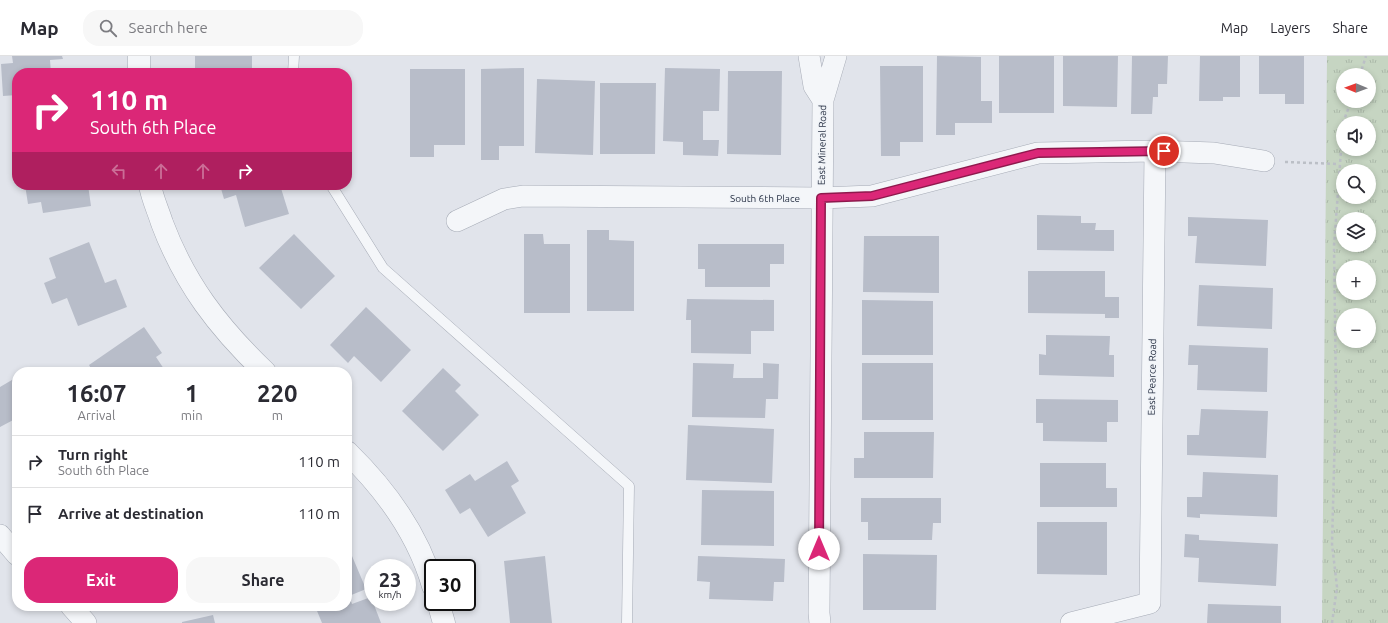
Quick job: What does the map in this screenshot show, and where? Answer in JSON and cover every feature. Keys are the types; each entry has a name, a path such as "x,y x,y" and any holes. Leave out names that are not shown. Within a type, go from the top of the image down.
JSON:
{"street":[{"path":"140,56 140,68"},
{"name":"East Mineral Road","path":"809,56 814,86 823,100"},
{"name":"East Mineral Road","path":"820,623 821,198 823,100 836,56"},
{"name":"South 6th Place","path":"457,221 504,199 523,196 821,198 872,196 1038,153 1155,151 1214,154 1264,161"},
{"name":"East Pearce Road","path":"1071,623 1150,603 1155,151"},
{"path":"152,190 168,239 189,282 216,320 260,367"},
{"path":"352,457 364,468 386,495 409,530 424,565"},
{"path":"0,535 12,549"},
{"path":"75,611 86,623"},
{"path":"441,611 444,623"}],"lane":[{"path":"293,68 294,56"},
{"path":"334,190 383,268 629,486 627,623"}],"path":[{"path":"1362,68 1366,56"},
{"path":"1264,161 1339,164 1340,156"},
{"path":"1332,623 1337,587 1332,528 1336,393 1334,246 1338,204"}],"green space":[{"path":"1327,56 1388,56 1388,623 1322,623"}],"building":[{"path":"12,56 62,56 63,59 50,60 51,68 12,68 12,95 3,96 1,64 13,63"},
{"path":"195,56 252,56 252,68 195,68"},
{"path":"937,56 981,57 981,101 992,101 992,123 955,123 955,135 936,135"},
{"path":"999,56 1054,56 1054,113 999,113"},
{"path":"1063,56 1118,56 1117,107 1063,106"},
{"path":"1132,56 1168,56 1167,84 1158,84 1158,97 1153,97 1152,114 1131,114"},
{"path":"1200,56 1240,56 1240,97 1223,97 1223,101 1199,101"},
{"path":"1259,56 1304,56 1304,104 1285,104 1285,94 1259,94"},
{"path":"880,66 923,66 923,142 900,142 900,156 881,156"},
{"path":"524,68 524,146 499,146 499,160 481,160 481,69"},
{"path":"665,68 720,69 719,111 703,111 703,140 719,140 718,156 683,155 683,142 663,141"},
{"path":"410,69 465,69 465,145 434,145 434,157 410,157"},
{"path":"728,71 782,71 781,155 727,154"},
{"path":"537,79 595,81 593,155 535,153"},
{"path":"600,83 656,83 655,154 600,154"},
{"path":"26,190 89,190 91,206 43,213 41,202 28,204"},
{"path":"221,190 282,190 289,214 245,227 236,195 224,199"},
{"path":"1037,215 1081,216 1081,223 1096,223 1095,230 1114,230 1114,251 1037,250"},
{"path":"1188,217 1268,220 1266,266 1195,263 1197,236 1188,236"},
{"path":"587,230 609,230 609,240 634,241 634,311 587,311"},
{"path":"294,234 335,276 301,309 259,268"},
{"path":"524,234 543,234 544,244 570,244 570,313 524,313"},
{"path":"864,236 939,236 939,293 863,292"},
{"path":"89,242 105,283 116,279 127,307 78,326 67,298 52,304 44,283 56,278 49,258"},
{"path":"698,244 784,244 784,264 770,264 770,287 705,287 705,269 698,269"},
{"path":"1028,271 1105,271 1105,297 1119,297 1119,318 1105,318 1105,314 1028,313"},
{"path":"1199,285 1273,288 1272,329 1197,326"},
{"path":"687,299 774,300 774,331 751,331 751,354 691,353 691,320 686,320"},
{"path":"862,300 933,301 933,355 862,355"},
{"path":"366,307 411,350 381,382 354,356 348,363 330,345"},
{"path":"144,327 162,353 156,357 163,367 90,367 89,365"},
{"path":"1046,335 1110,336 1109,355 1114,355 1114,377 1039,375 1039,354 1046,355"},
{"path":"1189,345 1268,348 1267,392 1197,390 1198,365 1188,365"},
{"path":"693,363 734,364 733,378 763,378 763,363 779,364 778,399 766,399 765,418 692,417"},
{"path":"862,363 933,363 933,420 862,420"},
{"path":"443,368 461,385 455,391 479,415 443,451 402,411"},
{"path":"12,380 12,421 0,427 0,387"},
{"path":"1036,399 1118,400 1118,422 1107,422 1107,442 1043,441 1043,423 1036,423"},
{"path":"1201,409 1268,411 1266,458 1187,455 1187,435 1199,435"},
{"path":"688,425 774,429 772,483 686,480"},
{"path":"864,432 934,432 933,478 854,478 854,458 864,458"},
{"path":"507,461 519,481 511,486 526,513 488,537 470,508 460,514 445,490 470,474 475,481"},
{"path":"1040,463 1106,463 1106,488 1117,488 1117,507 1040,507"},
{"path":"1203,472 1278,475 1277,517 1200,514 1200,518 1187,517 1187,497 1202,497"},
{"path":"702,490 774,491 774,546 701,545"},
{"path":"861,498 941,498 941,523 933,523 932,540 868,540 868,522 861,522"},
{"path":"1037,522 1107,522 1107,575 1037,574"},
{"path":"1185,534 1199,535 1199,540 1278,544 1276,586 1198,582 1199,558 1184,557"},
{"path":"863,554 937,555 936,610 863,610"},
{"path":"352,556 364,584 364,590 352,595"},
{"path":"545,556 552,623 510,623 504,561"},
{"path":"698,556 785,559 784,582 774,582 773,601 709,599 710,582 697,581"},
{"path":"364,600 364,611 376,611 381,623 322,623 317,611 352,611 352,604"},
{"path":"1208,604 1281,606 1281,623 1207,623"},
{"path":"213,615 215,623 182,623 182,622"}],"route":[{"path":"819,549 821,198 872,196 1038,153 1164,151"}]}
